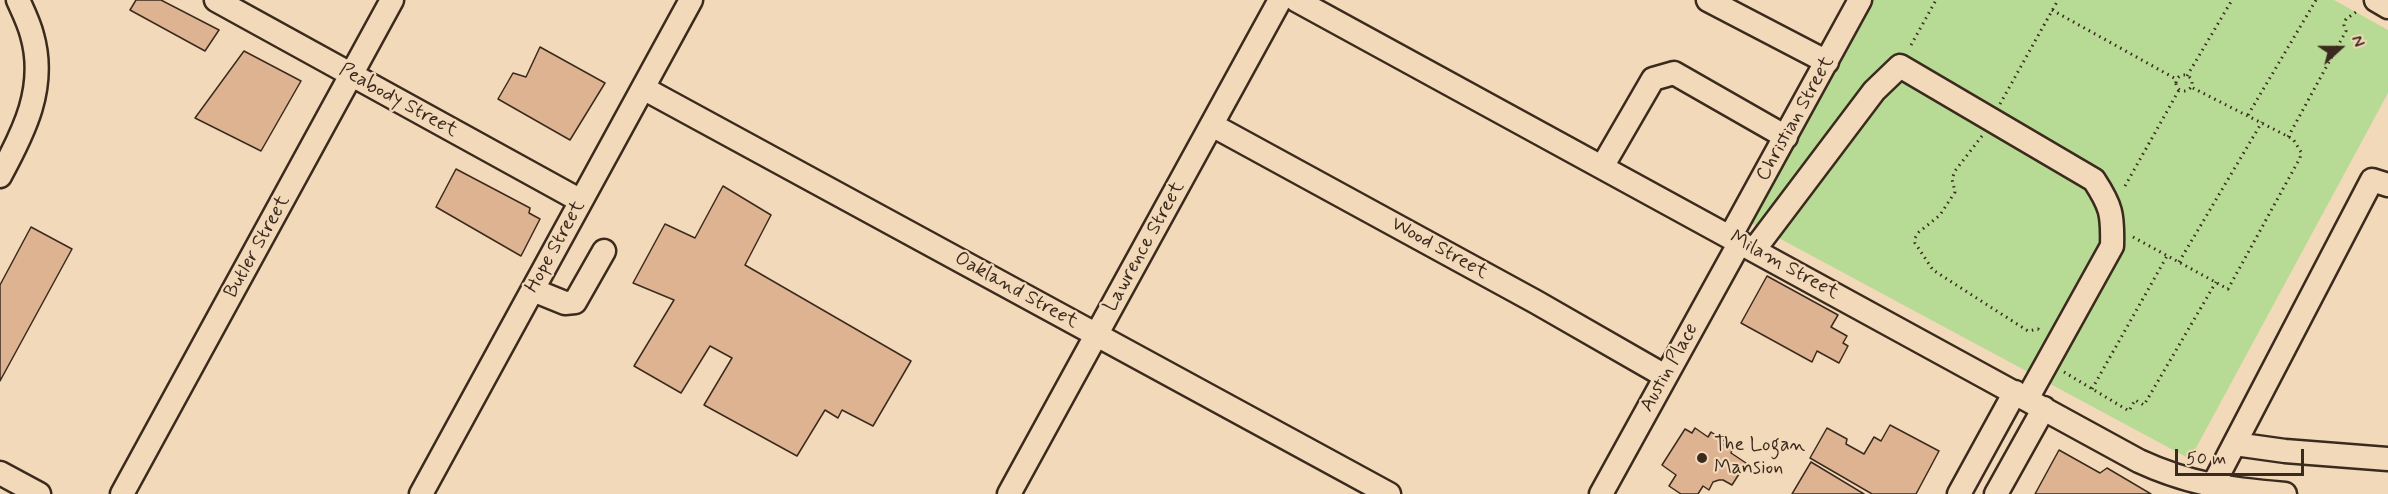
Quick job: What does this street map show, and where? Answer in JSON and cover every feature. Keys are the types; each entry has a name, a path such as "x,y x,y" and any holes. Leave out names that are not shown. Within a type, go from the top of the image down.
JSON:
{"street":[{"path":"0,176 30,117 37,80 32,34 18,0"},
{"name":"Peabody Street","path":"216,0 581,201"},
{"name":"Butler Street","path":"122,494 392,0"},
{"name":"Hope Street","path":"421,494 691,0"},
{"name":"Lawrence Street","path":"1009,494 1280,0"},
{"name":"Milam Street","path":"1296,0 2160,471 2212,487 2284,494"},
{"path":"1708,0 1827,62"},
{"name":"Christian Street","path":"1741,243 1786,137 1860,0"},
{"path":"2376,0 2388,7"},
{"path":"1741,243 1874,91 1899,66 2094,180 2108,201 2113,225 2112,246 2028,400 1959,494"},
{"path":"1602,167 1653,80 1674,73 1786,137"},
{"name":"Oakland Street","path":"643,88 1389,494"},
{"name":"Wood Street","path":"1212,124 1536,302 1665,376"},
{"path":"2212,487 2372,180 2388,185"},
{"name":"Austin Place","path":"1601,494 1741,243"},
{"path":"532,290 565,303 575,302 604,251"},
{"path":"1996,494 2028,400"},
{"path":"2235,444 2285,451 2388,459"},
{"path":"0,473 39,494"}],"path":[{"path":"1911,45 1936,0"},
{"path":"2058,0 1983,135 1954,171 1952,179 1955,192 1940,215 1915,238 1915,243 1933,270 2028,331 2037,329 2058,343"},
{"path":"2187,76 2232,0"},
{"path":"2248,115 2316,0"},
{"path":"2052,10 2176,79"},
{"path":"2288,137 2346,31 2344,25 2346,19 2356,12"},
{"path":"2182,75 2187,76 2191,80 2191,87 2186,91 2179,90 2175,86 2176,79 2182,75"},
{"path":"2133,237 2228,289 2300,158 2299,146 2288,137 2191,87"},
{"path":"2125,186 2179,90"},
{"path":"2179,262 2262,122"},
{"path":"2092,389 2167,256"},
{"path":"2062,367 2069,376 2129,411 2135,400 2144,405 2216,282"}],"green space":[{"path":"1871,0 2334,0 2388,30 2388,93 2190,459 1749,222"}],"building":[{"path":"136,0 161,0 219,30 205,51 130,10"},
{"path":"540,47 605,83 570,140 498,99 513,73 526,77"},
{"path":"244,51 301,81 261,151 195,118"},
{"path":"456,169 530,208 529,213 540,219 521,256 436,207"},
{"path":"723,186 771,215 745,265 911,361 873,426 842,410 838,418 825,410 797,456 704,405 732,358 710,346 681,393 634,366 674,300 633,283 665,224 695,238"},
{"path":"31,227 72,249 0,381 0,285"},
{"path":"1767,276 1838,315 1831,327 1847,336 1843,343 1848,346 1839,363 1817,351 1812,362 1741,323"},
{"path":"1890,425 1939,451 1916,494 1872,494 1810,458 1827,428 1847,439 1846,444 1864,454 1874,437 1881,441"},
{"name":"The Logan Mansion","path":"1695,428 1708,437 1711,432 1726,442 1724,445 1732,450 1731,453 1746,463 1732,485 1719,480 1713,482 1709,490 1703,486 1698,494 1681,494 1669,486 1676,475 1662,465 1685,429 1692,433"},
{"path":"2059,450 2100,473 2107,468 2151,494 2035,494"},
{"path":"1811,462 1864,494 1792,494"}],"place":[{"name":"The Logan Mansion","path":"1702,458"}]}
